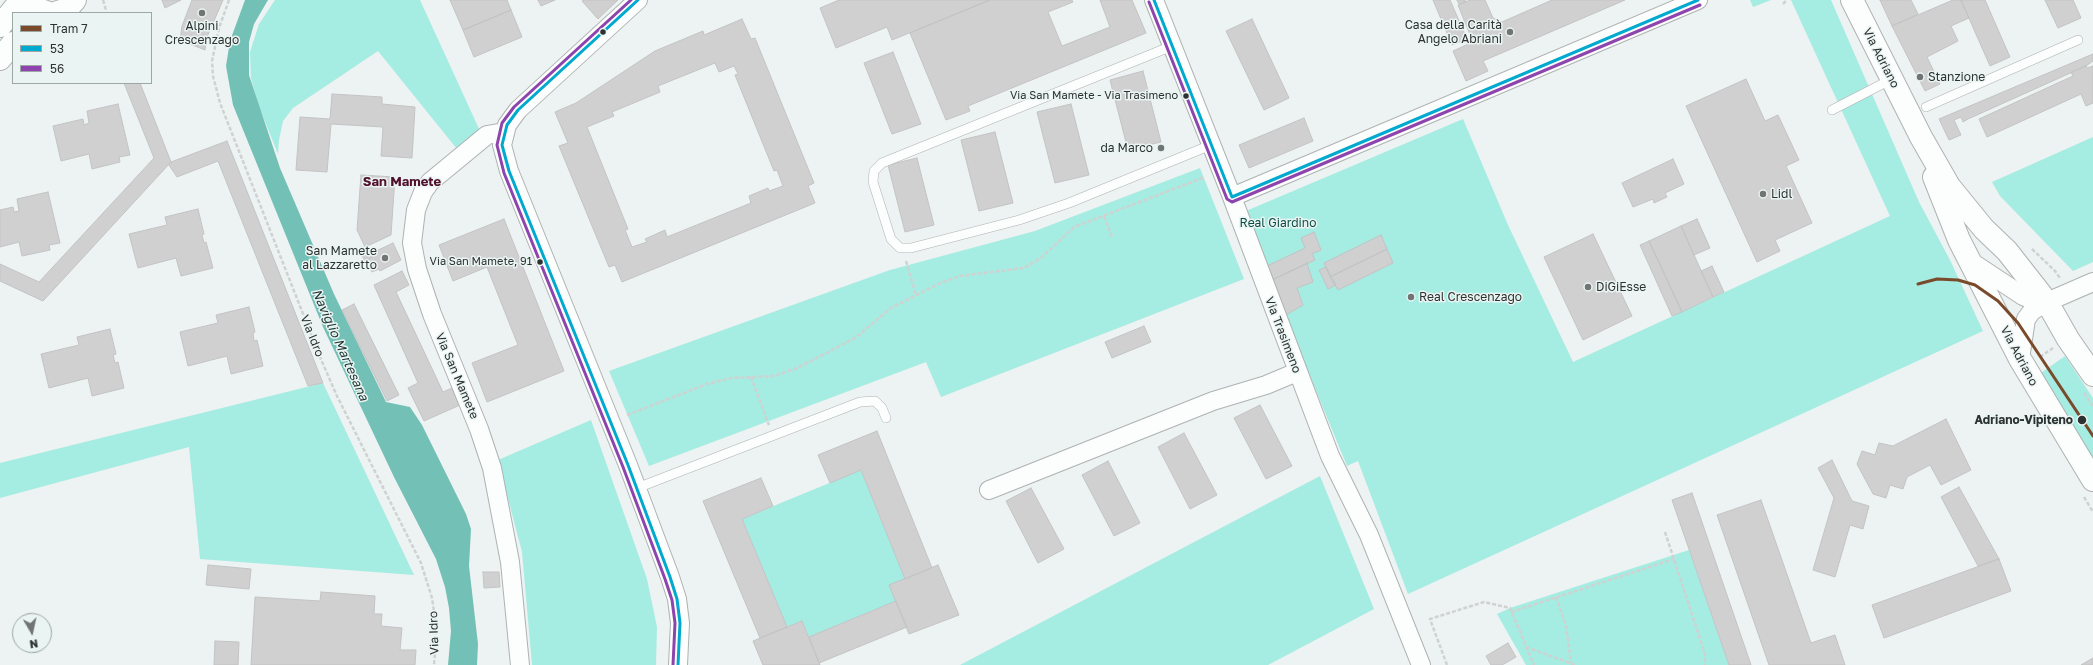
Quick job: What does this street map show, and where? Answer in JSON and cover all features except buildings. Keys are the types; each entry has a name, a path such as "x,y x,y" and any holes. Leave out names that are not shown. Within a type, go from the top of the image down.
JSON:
{"street":[{"path":"0,26 21,0"},
{"path":"638,0 524,104 513,116 504,132 502,145 509,171 637,488 677,599 680,631 678,665"},
{"name":"Via Trasimeno","path":"1154,0 1232,197 1297,372 1334,465 1369,535 1421,665"},
{"path":"1232,197 1698,0"},
{"name":"Via Adriano","path":"1852,0 1921,137 1949,186 1984,229 2007,251 2047,302 2068,339 2093,375"},
{"path":"0,59 12,44"},
{"name":"Via San Mamete","path":"504,132 487,135 430,182 423,192 416,210 412,242 417,269 432,314 481,435 492,468 509,555 520,665"},
{"name":"Via Adriano","path":"1921,137 1934,178 1959,240 2022,363 2093,480"},
{"path":"1970,261 2023,296 2035,301 2047,302"},
{"path":"2022,363 2026,319 2032,311 2047,302 2093,282"},
{"path":"989,490 1212,401 1266,385 1297,372"}],"lane":[{"path":"1926,107 2078,40"},
{"path":"1172,46 887,160 877,167 872,176 873,187 891,239 896,245 905,248 1037,215 1211,145"},
{"path":"1832,110 1892,79"},
{"path":"637,488 865,400 875,401 882,408 886,418"}],"path":[{"path":"62,7 103,0"},
{"name":"Via Idro","path":"229,0 219,28 212,61 213,76 220,103 320,357 337,396 421,563 430,592 435,618 436,641 434,665"},
{"path":"1783,4 1787,0"},
{"path":"624,416 707,384 731,378 774,376 797,368 855,338 891,308 940,283 960,276 1024,268 1041,258 1074,227 1208,176"},
{"path":"1104,216 1112,237"},
{"path":"905,248 906,265 916,295"},
{"path":"2022,363 2068,339"},
{"path":"751,377 768,421"},
{"path":"1665,532 1705,654 1705,665"},
{"path":"1511,612 1674,559"},
{"path":"1556,597 1566,626 1571,663"},
{"path":"1447,665 1430,619 1484,602 1510,608 1534,665"},
{"path":"1526,647 1575,665"}],"green space":[{"path":"275,0 420,0 480,131 457,149 378,51 293,108 283,121 278,154 258,104 251,78 250,52 259,24"},
{"path":"1750,0 1771,0 1753,7"},
{"name":"Real Giardino","path":"1791,0 1831,0 1919,202 1950,260 1983,331 1408,594 1358,461 1347,466 1291,330 1246,211 1463,119 1508,225 1573,362 1890,216"},
{"path":"2093,137 2093,262 2073,271 2000,196 1992,182"},
{"path":"1200,168 1244,279 941,397 926,362 649,466 609,371 890,270 1035,231"},
{"path":"2065,356 2093,398 2093,459 2038,375"},
{"path":"323,383 414,575 200,559 189,447 0,498 0,463"},
{"path":"591,420 647,579 657,627 656,665 532,665 522,552 498,460"},
{"path":"861,470 905,579 896,601 809,637 802,621 787,627 742,519"},
{"path":"1320,476 1374,609 1268,665 960,665"},
{"path":"1689,550 1729,665 1526,665 1497,614 1510,608"}],"water":[{"name":"Naviglio Martesana","path":"245,0 268,0 254,24 249,42 249,75 280,168 334,294 386,402 410,407 422,425 466,514 471,529 469,566 478,644 477,665 448,665 451,631 449,608 445,587 436,559 394,477 323,327 233,105 226,66 230,41"}],"tram line":[{"name":"7","path":"1918,284 1937,279 1958,280 1975,285 1998,301 2018,323 2093,436"}],"transit line":[{"name":"56","path":"631,0 514,107 502,123 497,145 504,173 623,467 665,579 672,600 675,623 673,665"},
{"name":"53","path":"638,0 518,110 507,125 502,145 509,171 628,465 670,577 677,599 680,623 678,665"},
{"name":"53","path":"1154,0 1232,197 1698,0"},
{"name":"56","path":"1149,2 1227,199 1232,202 1700,5"}],"place":[{"name":"Alpini Crescenzago","path":"202,13"},
{"name":"Casa della Carità Angelo Abriani","path":"1510,32"},
{"name":"Stanzione","path":"1920,77"},
{"name":"Via San Mamete - Via Trasimeno","path":"1186,96"},
{"name":"da Marco","path":"1161,148"},
{"name":"Lidl","path":"1763,194"},
{"name":"San Mamete al Lazzaretto","path":"385,258"},
{"name":"Via San Mamete, 91","path":"540,262"},
{"name":"DiGiEsse","path":"1588,287"},
{"name":"Real Crescenzago","path":"1411,297"},
{"name":"Adriano-Vipiteno","path":"2082,420"}],"district":[{"name":"San Mamete","path":"402,182"}]}
